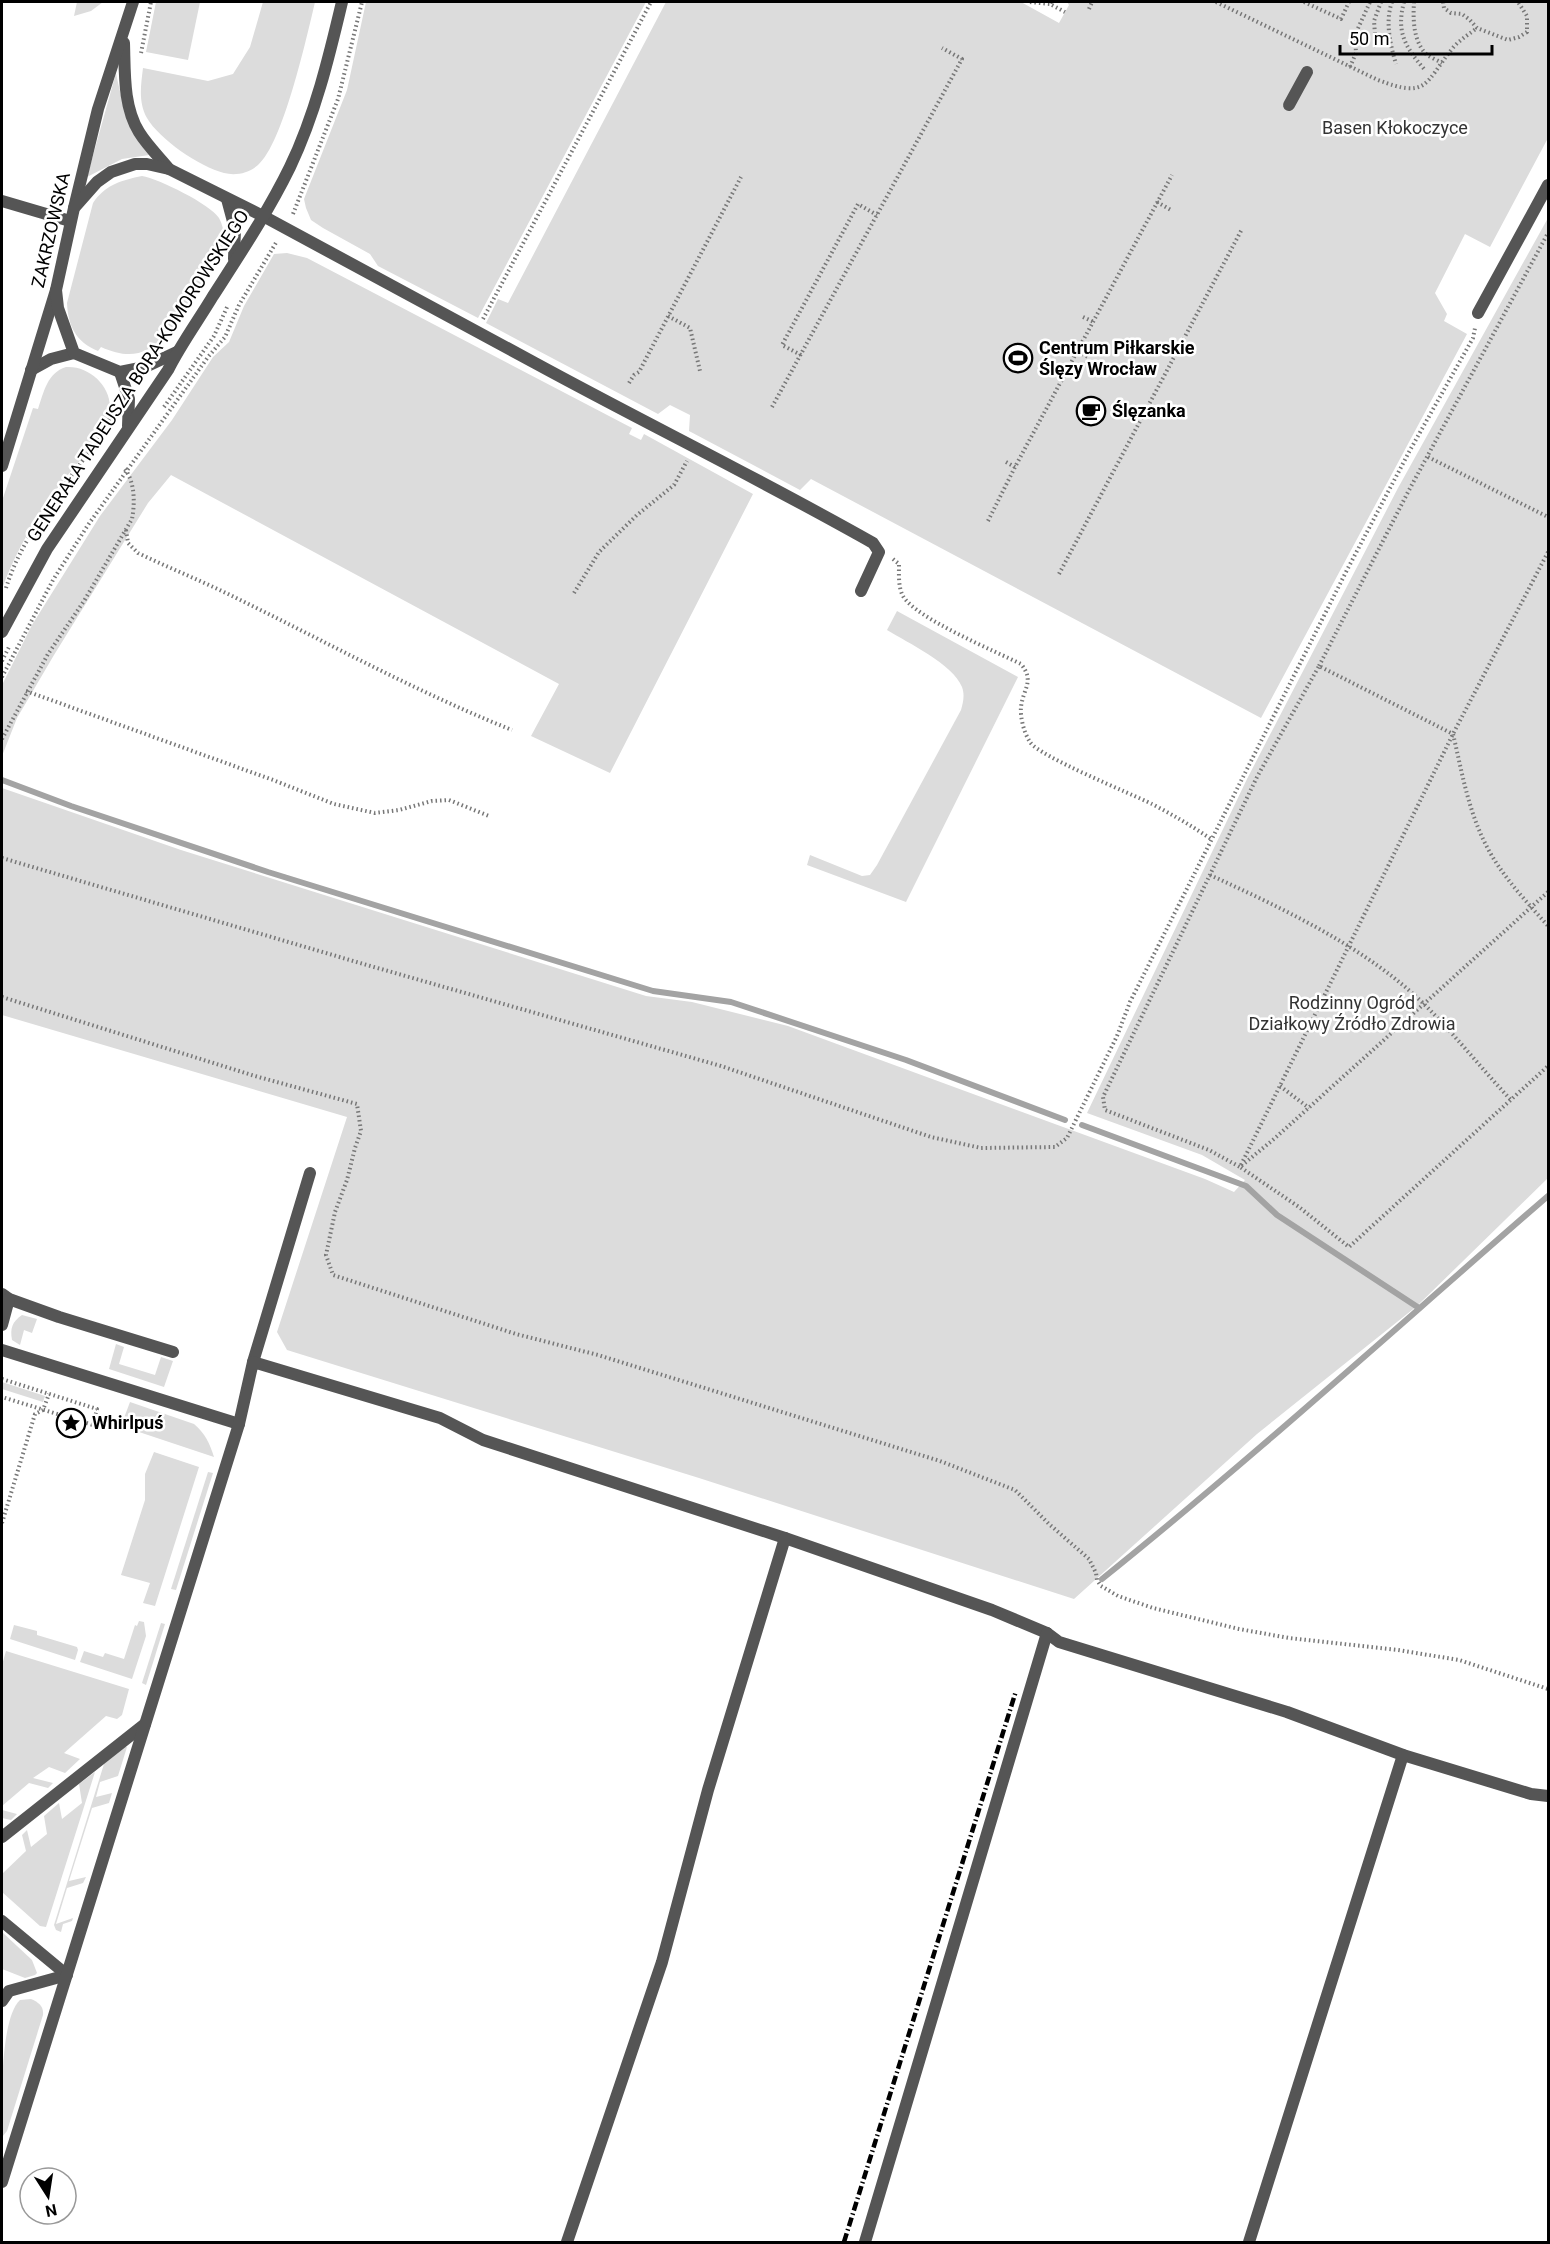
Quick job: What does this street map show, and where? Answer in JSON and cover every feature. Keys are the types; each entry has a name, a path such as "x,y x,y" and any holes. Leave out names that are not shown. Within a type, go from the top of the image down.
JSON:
{"street":[{"name":"ZAKRZOWSKA","path":"2,466 56,290 70,221 98,110 133,2"},
{"name":"GENERAŁA TADEUSZA BORA-KOMOROWSKIEGO","path":"2,632 47,549 168,370 177,352 234,265 290,166 311,115 328,61 342,2"},
{"path":"124,33 125,85 134,122 169,169"},
{"path":"1289,105 1307,72"},
{"path":"74,208 97,182 122,167 147,164 169,169 477,330 873,543 879,552 861,591"},
{"path":"1478,313 1548,185"},
{"path":"227,199 235,229 234,265"},
{"path":"2,201 70,221"},
{"path":"56,290 58,308 75,353"},
{"path":"31,370 51,359 75,353 120,372 145,367 177,352"},
{"path":"120,372 129,399 128,427"},
{"path":"2,2182 6,2154 67,1975 239,1424 253,1362 310,1173"},
{"path":"2,1325 5,1296 59,1317 173,1352"},
{"path":"2,1350 239,1424"},
{"path":"253,1362 440,1418 483,1440 785,1538 992,1610 1047,1633 1059,1642 1287,1712 1403,1755 1531,1794 1548,1796"},
{"path":"567,2242 662,1962 708,1790 785,1538"},
{"path":"865,2242 1047,1633"},
{"path":"2,1836 145,1724"},
{"path":"1249,2242 1403,1755"},
{"path":"2,1921 67,1975"},
{"path":"2,2001 9,1991 67,1975"}],"path":[{"path":"140,59 151,2"},
{"path":"477,330 651,2"},
{"path":"1030,2 1050,3 1065,12"},
{"path":"1089,9 1092,2"},
{"path":"1215,2 1350,67 1400,88 1416,89 1431,80 1454,47 1477,28"},
{"path":"1304,2 1341,19 1349,2"},
{"path":"1376,47 1374,21 1381,2"},
{"path":"1392,2 1388,12 1391,46 1396,64"},
{"path":"1404,2 1401,30 1408,50 1425,70"},
{"path":"1414,2 1413,17 1416,35 1426,53 1442,63"},
{"path":"1443,2 1444,8 1451,13 1462,14 1477,28 1508,40 1527,32 1529,25 1527,16 1518,2"},
{"path":"1350,67 1356,53 1355,35 1369,4 1377,10"},
{"path":"772,407 962,59 942,48"},
{"path":"988,521 1172,175"},
{"path":"629,383 633,375 639,372 741,177"},
{"path":"1157,202 1171,210"},
{"path":"801,355 782,345 858,204 877,214"},
{"path":"1059,574 1242,229"},
{"path":"1548,233 1257,777 1103,1097 1105,1110 1209,1149 1240,1167 1281,1194 1349,1247 1548,1066"},
{"path":"2,677 53,580 125,469 225,337 239,305 274,246 266,251"},
{"path":"160,413 214,336 231,298"},
{"path":"2,858 721,1066 931,1137 981,1148 1055,1147 1067,1138 1117,1036 1130,1002 1347,570 1409,452 1473,338 1478,313"},
{"path":"668,316 690,328 700,371"},
{"path":"1083,317 1094,322"},
{"path":"1077,352 1088,357"},
{"path":"2,599 12,567 27,539 99,437 110,419 112,410"},
{"path":"574,593 605,545 674,485 694,447"},
{"path":"1428,457 1548,517"},
{"path":"1006,462 1015,467"},
{"path":"2,739 26,691 132,519 135,504 131,482 125,469"},
{"path":"126,530 128,543 138,553 512,730"},
{"path":"879,552 893,558 899,564 900,589 903,598 912,606 934,621 1022,664 1028,672 1028,682 1021,708 1024,728 1030,744 1069,766 1181,819 1211,839"},
{"path":"1240,1167 1453,734 1548,552"},
{"path":"1318,666 1453,734"},
{"path":"26,691 334,804 375,813 399,810 432,801 449,800 489,816"},
{"path":"1453,734 1466,795 1486,846 1506,876 1548,926"},
{"path":"1210,875 1348,946 1424,1004 1511,1101"},
{"path":"1240,1167 1309,1108 1548,892"},
{"path":"2,997 255,1076 357,1104 361,1131 335,1212 326,1255 333,1275 516,1334 597,1355 940,1461 1015,1490 1089,1558 1096,1573 1096,1580 1101,1586 1118,1596 1153,1608 1288,1638 1398,1650 1459,1660 1548,1689"},
{"path":"1280,1086 1309,1108"},
{"path":"2,1379 97,1409 93,1425 2,1397"},
{"path":"2,1523 35,1414 43,1410 49,1394"}],"green space":[{"path":"77,2 103,2 91,11 74,16"},
{"path":"156,2 200,2 188,60 146,52"},
{"path":"263,2 315,2 293,88 285,113 267,153 251,170 238,174 224,173 204,165 181,151 153,126 144,112 141,100 143,68 208,81 233,74 250,47"},
{"path":"366,2 646,2 478,318 378,266 370,254 311,220 306,208 304,199 347,90"},
{"name":"Centrum Piłkarskie Ślęzy Wrocław","path":"666,2 1021,2 1059,23 1069,5 1067,2 1548,2 1548,138 1490,247 1465,234 1435,293 1447,314 1444,321 1467,334 1261,718 811,479 800,490 689,431 690,415 670,405 658,414 486,323 498,299 508,303"},
{"path":"116,73 131,127 149,155 122,159 87,177"},
{"path":"142,176 184,193 214,212 219,218 224,236 221,254 167,336 159,343 136,354 120,353 101,347 98,351 84,343 71,326 67,303 93,203 114,184"},
{"name":"Rodzinny Ogród Działkowy Źródło Zdrowia","path":"1548,218 1548,1178 1417,1306 1257,1434 1074,1599 699,1478 287,1350 277,1332 347,1117 2,1015 2,788 181,850 646,996 692,1002 788,1026 1205,1179 1234,1192 1245,1180 1202,1155 1087,1113 1247,779 1398,488"},
{"path":"287,253 307,258 632,428 629,434 641,440 644,434 753,494 610,773 531,736 559,684 171,475 148,503 54,655 17,718 2,756 2,685 32,625 100,516 172,420 213,357 229,342 244,306 274,254"},
{"path":"66,367 84,370 99,380 108,396 109,414 94,442 57,489 33,525 2,589 2,501 33,408 38,409 50,378"},
{"path":"897,611 1018,677 906,902 807,865 810,855 862,876 870,875 961,710 963,690 957,678 940,662 887,630"},
{"path":"22,1315 37,1319 32,1333 24,1330 20,1345 12,1340 11,1332 12,1326"},
{"path":"116,1344 124,1347 119,1364 155,1375 161,1357 173,1361 164,1387 109,1369"},
{"path":"2,1382 45,1396 43,1402 2,1389"},
{"path":"130,1402 194,1424 207,1439 214,1457 121,1426"},
{"path":"154,1452 199,1467 155,1606 143,1603 150,1583 121,1575 145,1500 145,1474"},
{"path":"208,1472 213,1473 176,1590 171,1589"},
{"path":"139,1621 144,1622 146,1636 132,1679 80,1662 84,1651 103,1657 105,1653 124,1659 135,1625 137,1626"},
{"path":"161,1623 165,1624 146,1685 142,1683"},
{"path":"14,1625 37,1631 37,1635 77,1647 75,1660 10,1639"},
{"path":"6,1651 129,1689 122,1715 117,1719 106,1716 64,1753 80,1759 65,1773 49,1767 33,1778 53,1783 48,1788 29,1783 2,1806 2,1665"},
{"path":"124,1746 127,1747 118,1776 100,1782 96,1797 112,1793 109,1803 92,1808 69,1881 86,1877 83,1883 67,1888 56,1924 73,1918 72,1921 63,1924 61,1932 56,1930 54,1925 104,1764"},
{"path":"95,1772 46,1927 40,1926 2,1892 2,1874 26,1851 22,1835 27,1830 31,1847 47,1834 44,1816 59,1803 62,1819 82,1803 79,1784"},
{"path":"2,1810 17,1814 11,1820 2,1818"},
{"path":"2,1932 32,1960 37,1973 35,1975 25,1978 2,1969"},
{"path":"31,1999 43,2009 43,2015 7,2131 2,2137 5,2043 13,2010 20,2000"}],"waterway":[{"path":"2,780 71,806 268,872 653,991 731,1002 906,1060 1065,1120"},
{"path":"1082,1125 1246,1186 1277,1215 1419,1308"},
{"path":"1102,1579 1271,1438 1548,1196"}],"railway":[{"path":"844,2242 1016,1691"}],"place":[{"name":"Centrum Piłkarskie Ślęzy Wrocław","path":"1018,358"},
{"name":"Ślęzanka","path":"1091,411"},
{"name":"Whirlpuś","path":"71,1423"}],"park label":[{"name":"Basen Kłokoczyce","path":"1395,128"}]}
